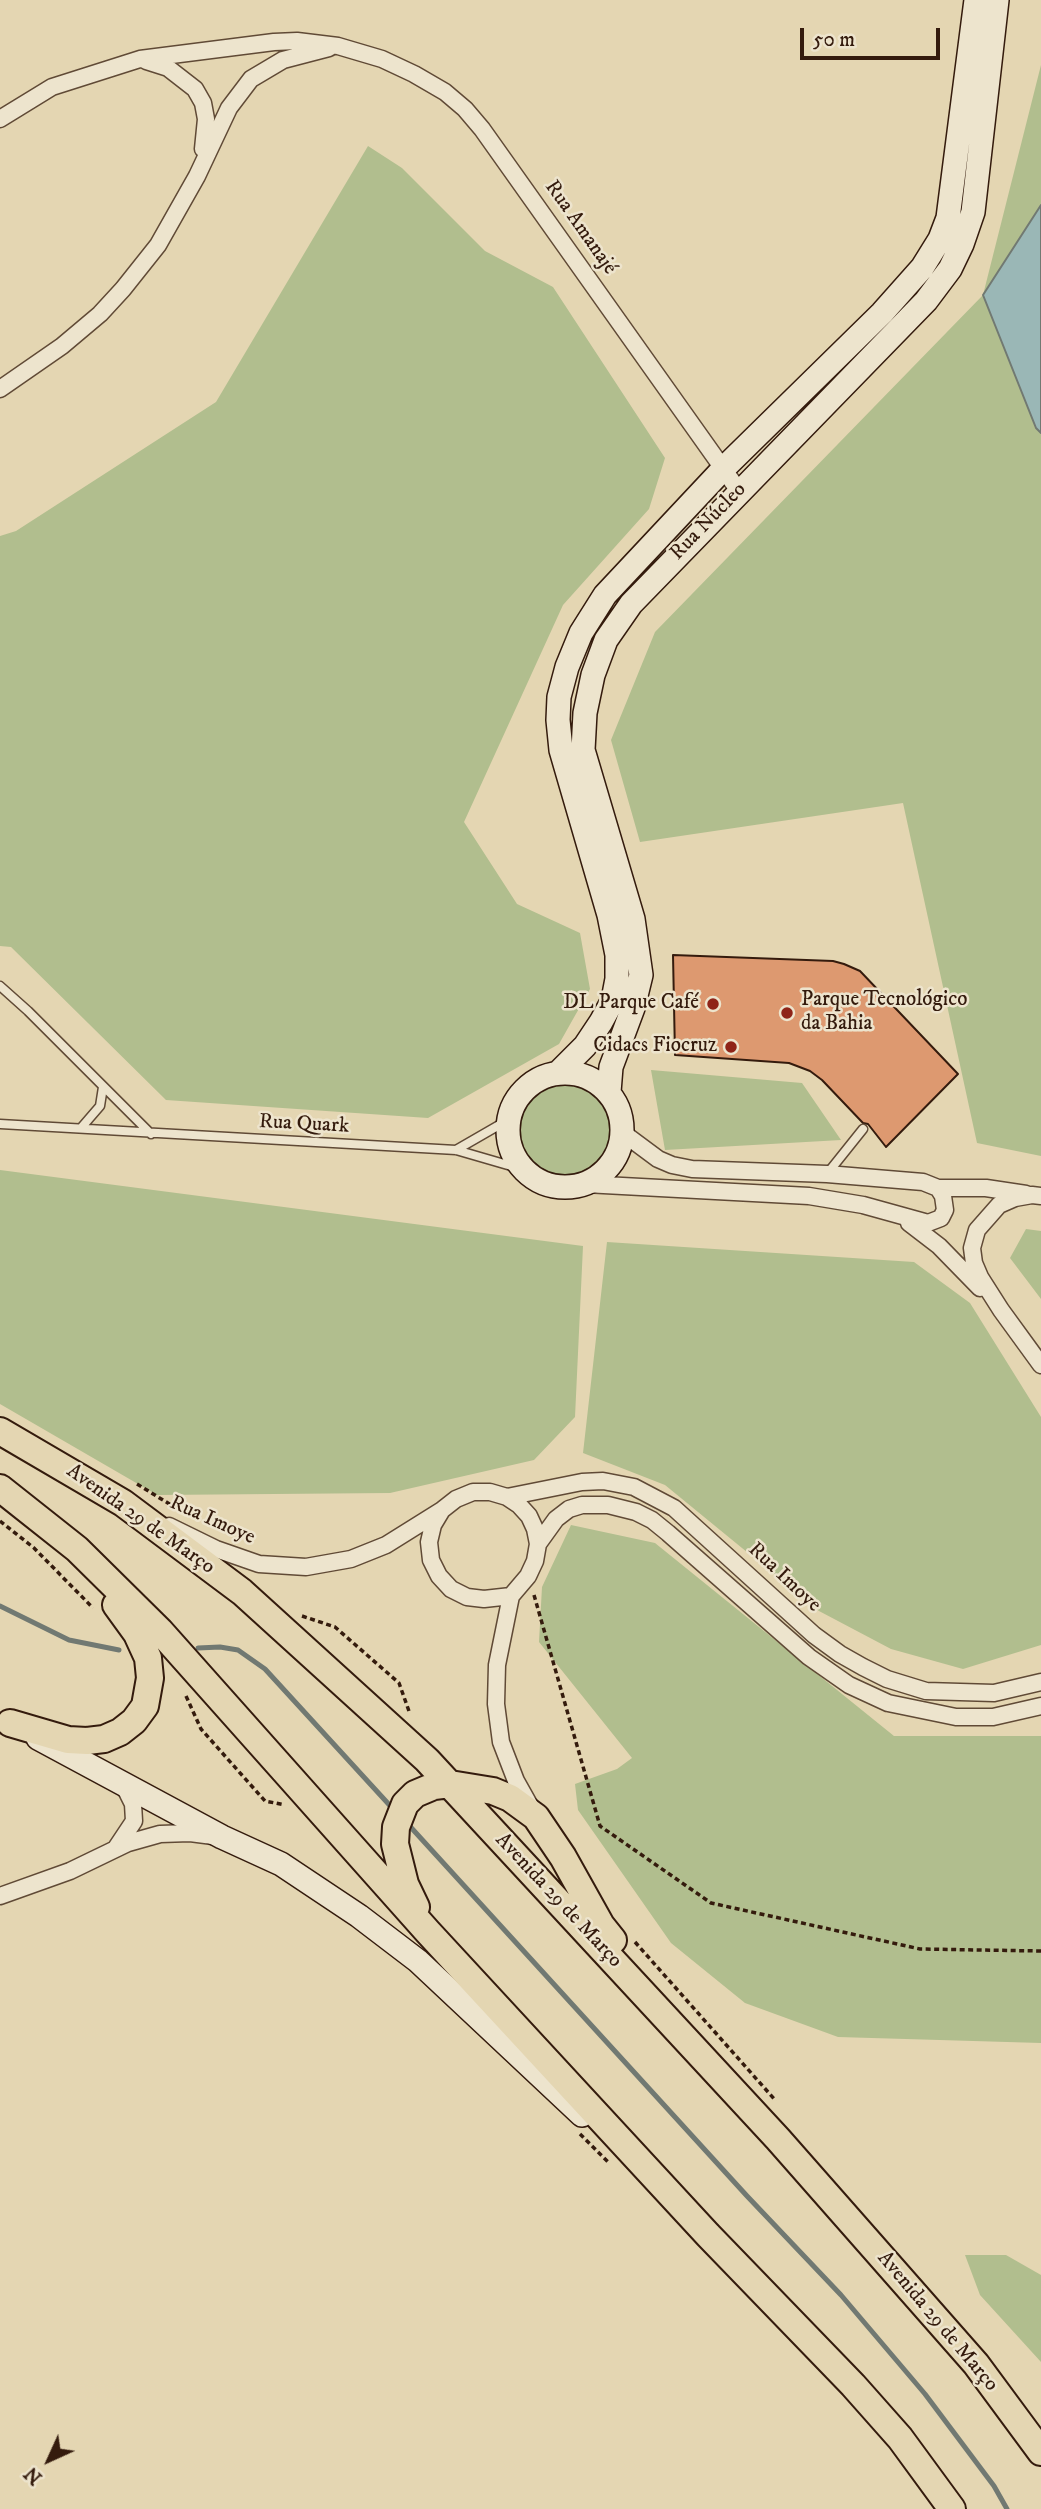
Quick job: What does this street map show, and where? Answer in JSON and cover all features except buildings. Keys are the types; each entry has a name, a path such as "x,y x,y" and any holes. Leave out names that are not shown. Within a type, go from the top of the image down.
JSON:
{"main road":[{"name":"Avenida 29 de Março","path":"0,1431 123,1503 242,1592 416,1751 442,1785 702,2055 976,2364 1041,2452"},
{"path":"0,1488 77,1549 160,1631 428,1932 708,2235 853,2385 900,2438 951,2509"},
{"path":"5,1721 68,1740 87,1741 104,1739 120,1732 134,1721 145,1706 150,1678 148,1658 137,1634 77,1549"},
{"path":"428,1932 398,1863 396,1827 405,1804 415,1794 442,1785 493,1791 510,1798 536,1817 557,1847 601,1925 702,2055"}],"street":[{"name":"Rua Núcleo","path":"558,1073 585,1046 601,1022 613,1000 617,979 617,955 609,915 561,750 559,697 567,667 581,634 605,595 724,468 882,313 922,268 940,239 953,192 976,0"},
{"name":"Rua Núcleo","path":"609,1092 611,1068 633,1008 641,975 633,919 583,750 585,713 593,675 606,640 631,604 926,301 950,269 973,212 997,0"},
{"name":"Rua Amanajé","path":"0,119 52,87 140,59 274,42 297,41 338,46 382,59 414,74 445,92 465,109 504,158 739,491"},
{"path":"0,388 62,346 100,314 158,245 197,176 229,108 251,79 282,60 338,46"},
{"path":"140,59 168,68 195,89 203,103 206,130 197,176"},
{"path":"585,1184 600,1176 620,1149 623,1133 621,1116 609,1092 596,1081 580,1074 558,1073 533,1081 514,1102 508,1120 508,1138 514,1155 525,1170 538,1180 553,1186 585,1184 808,1196 863,1205 928,1223 941,1218 945,1210 945,1201 938,1188"},
{"path":"623,1133 649,1153 673,1166 692,1169 827,1174 923,1182 938,1188 986,1188 1036,1196"},
{"path":"1036,1196 1015,1198 999,1206 977,1230 972,1248 980,1277 1041,1365"},
{"path":"899,1215 948,1254 1001,1310"},
{"name":"Rua Imoye","path":"507,1497 582,1482 603,1481 634,1488 674,1508 814,1635 840,1654 887,1679 926,1690 994,1693 1041,1682"},
{"path":"511,1596 484,1599 467,1597 451,1589 439,1576 431,1560 429,1542 433,1525 442,1510 456,1499 473,1492 490,1492 507,1497 529,1516 535,1529 538,1544 536,1561 528,1576 511,1596 497,1665 496,1704 500,1742 516,1781 536,1817"},
{"name":"Rua Imoye","path":"123,1503 216,1549 258,1564 306,1567 351,1559 386,1545 442,1510"},
{"name":"Rua Imoye","path":"538,1544 556,1519 569,1509 582,1505 608,1505 636,1512 652,1520 809,1657 849,1685 888,1703 956,1717 993,1717 1041,1706"},
{"path":"5,1721 222,1837 281,1864 359,1916 418,1961 708,2235"},
{"path":"114,1850 134,1821 133,1804 122,1783"},
{"path":"0,1896 70,1871 128,1843 160,1834 190,1833 222,1837"}],"lane":[{"path":"0,986 151,1135"},
{"path":"81,1128 100,1106 103,1087"},
{"path":"456,1150 508,1120"},
{"name":"Rua Quark","path":"0,1124 151,1135 456,1150 525,1170"},
{"path":"827,1174 863,1129"}],"path":[{"path":"528,1576 600,1826 711,1903 920,1949 1041,1951"}],"green space":[{"path":"1041,65 1041,1156 977,1143 903,803 640,842 611,740 655,632 983,295"},
{"path":"368,146 402,168 485,251 553,287 665,458 649,509 563,605 464,822 517,904 580,933 590,989 559,1044 428,1118 166,1100 11,947 0,946 0,536 16,531 216,402"},
{"path":"651,1070 802,1083 841,1140 665,1150"},
{"path":"574,1084 594,1092 614,1133 607,1151 597,1165 565,1179 548,1176 535,1169 523,1154 519,1137 523,1109 536,1095 552,1087"},
{"path":"0,1170 583,1246 575,1417 534,1460 390,1493 157,1495 0,1404"},
{"path":"1026,1229 1041,1231 1041,1299 1010,1258"},
{"path":"607,1242 914,1262 970,1303 1041,1417 1041,1645 963,1669 891,1649 819,1611 665,1485 583,1453"},
{"path":"571,1525 655,1543 894,1736 1041,1736 1041,2043 838,2037 745,2003 671,1943 578,1810 575,1784 617,1769 632,1758 539,1642 542,1587"},
{"path":"965,2255 1006,2255 1041,2275 1041,2362 980,2295"}],"water":[{"path":"1041,205 1041,433 1036,428 983,295"}],"waterway":[{"path":"0,1606 69,1640 119,1650"},
{"path":"198,1648 238,1650 265,1669 394,1810"},
{"path":"406,1822 747,2196 841,2295 925,2394 994,2486 1007,2509"}],"place":[{"name":"DL Parque Café","path":"713,1004"},
{"name":"Parque Tecnológico da Bahia","path":"787,1013"},
{"name":"Cidacs Fiocruz","path":"731,1047"}]}
